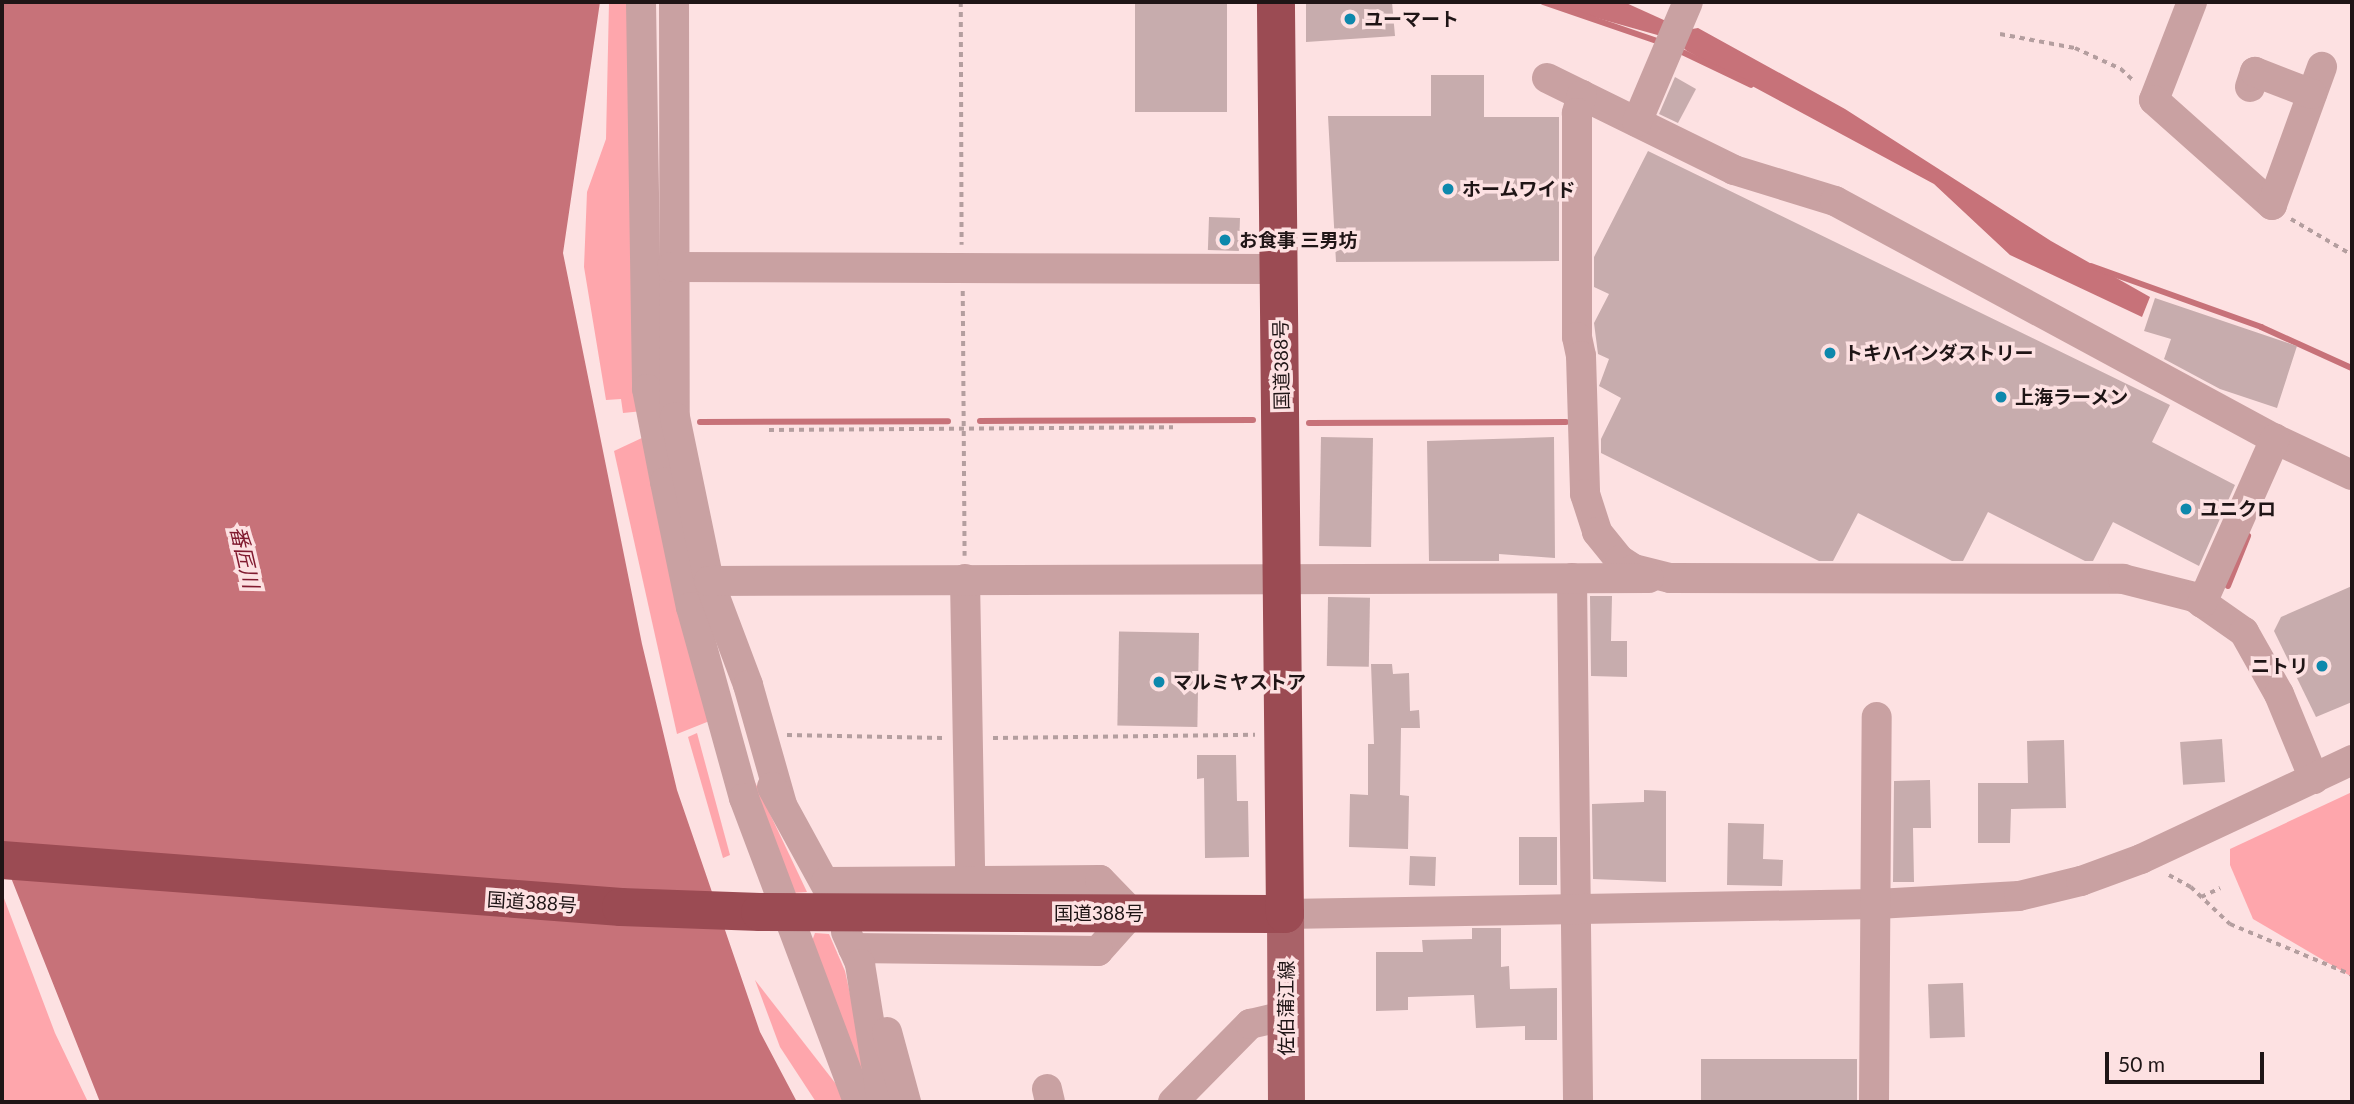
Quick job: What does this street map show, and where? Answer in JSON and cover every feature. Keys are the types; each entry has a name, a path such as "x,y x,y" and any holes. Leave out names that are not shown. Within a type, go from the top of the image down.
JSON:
{"highway":[{"name":"国道388号","path":"2,860 500,900 775,912 1285,914 1276,2"}],"main road":[{"name":"佐伯蒲江線","path":"1285,914 1286,1102"}],"street":[{"path":"641,2 647,389 691,607 775,912 858,1102"},
{"path":"674,2 672,267 675,417 709,581 747,685 782,804"},
{"path":"2192,2 2154,100 2272,205 2317,80 2255,72 2250,87"},
{"path":"1637,122 1684,12"},
{"path":"1547,78 1734,170 1835,201 2275,439 2352,475"},
{"path":"1582,96 1577,113 1577,337 1581,356 1589,514 1620,560 1634,569 1670,578"},
{"path":"672,267 1280,269"},
{"path":"2202,603 2275,439"},
{"path":"709,581 1283,577 2123,579 2202,603 2244,632 2279,694 2314,779"},
{"path":"1572,578 1578,908 1578,1102"},
{"path":"965,579 970,878"},
{"path":"712,681 827,887 970,878 1100,880 1132,913 1098,951 853,948"},
{"path":"1874,1102 1877,717"},
{"path":"1285,914 1877,904 2019,896 2081,881 2141,859 2352,760"},
{"path":"853,948 882,1102"},
{"path":"853,948 884,1021 906,1102"},
{"path":"1173,1102 1173,1097 1250,1024 1286,1016"}],"path":[{"path":"2000,34 2075,48 2121,69 2154,100"},
{"path":"2272,205 2352,255"},
{"path":"769,430 1173,427"},
{"path":"785,736 968,738 1261,734"},
{"path":"2141,859 2202,897 2230,924 2352,975"},
{"path":"2202,897 2220,888"}],"shaded area":[{"path":"609,2 634,2 643,411 623,413 621,399 606,400 584,267 587,192 606,139"},
{"path":"644,437 712,720 677,734 614,451"},
{"path":"697,733 730,855 723,858 688,737"},
{"path":"734,738 807,892 790,893"},
{"path":"2352,792 2352,977 2253,919 2230,865 2230,849"},
{"path":"2,893 55,1033 88,1102 2,1102"},
{"path":"815,933 829,934 845,971 874,1102 809,949"},
{"path":"755,980 850,1102 816,1102 780,1047"}],"water":[{"name":"番匠川","path":"2,2 600,2 563,253 642,644 677,790 760,1032 797,1102 100,1102 2,855"},
{"path":"1540,2 1624,2 1666,21 1661,36"},
{"path":"1698,28 1845,109 2051,241 2150,297 2142,317 2010,255 1934,184 1687,51 1680,45 1686,30"}],"building":[{"path":"1135,2 1227,2 1227,112 1135,112"},
{"name":"ユーマート","path":"1306,2 1392,2 1395,36 1306,42"},
{"name":"ホームワイド","path":"1431,75 1484,75 1484,117 1559,117 1559,261 1336,262 1328,116 1431,116"},
{"path":"1675,77 1696,89 1678,123 1659,114"},
{"name":"トキハインダストリー","path":"1648,151 2170,405 2152,442 2235,485 2199,566 2113,522 2093,561 2085,561 1988,512 1963,561 1952,561 1858,513 1833,561 1819,561 1601,453 1601,439 1621,398 1599,386 1609,359 1598,354 1594,323 1609,294 1594,287 1594,257"},
{"name":"お食事 三男坊","path":"1209,217 1240,218 1239,251 1208,250"},
{"path":"2155,298 2297,346 2277,408 2220,389 2164,359 2171,339 2144,331"},
{"path":"1321,437 1373,438 1371,547 1319,546"},
{"path":"1554,437 1555,558 1499,554 1499,561 1429,561 1427,441"},
{"name":"ニトリ","path":"2352,586 2352,702 2316,717 2274,631 2281,617"},
{"path":"1590,596 1612,596 1611,641 1627,641 1627,677 1591,676"},
{"path":"1328,597 1370,598 1369,667 1327,666"},
{"name":"マルミヤストア","path":"1119,632 1199,633 1197,727 1117,726"},
{"path":"1371,664 1392,664 1393,674 1409,673 1410,711 1419,710 1420,728 1401,728 1400,795 1409,796 1408,849 1349,847 1350,794 1368,795 1368,744 1374,744"},
{"path":"2222,739 2225,782 2183,785 2180,742"},
{"path":"2064,740 2066,808 2011,809 2010,843 1978,843 1978,783 2028,783 2027,741"},
{"path":"1197,755 1236,755 1237,801 1248,801 1249,857 1205,858 1204,778 1197,779"},
{"path":"1930,780 1931,828 1913,828 1914,882 1893,882 1894,781"},
{"path":"1644,790 1666,791 1666,882 1593,879 1592,804 1644,802"},
{"path":"1728,823 1764,824 1763,859 1783,860 1782,886 1727,885"},
{"path":"1519,837 1557,837 1557,885 1519,885"},
{"path":"1410,856 1436,857 1435,886 1409,885"},
{"path":"1472,928 1501,928 1501,967 1509,966 1510,989 1557,988 1557,1040 1525,1040 1525,1026 1476,1028 1474,995 1408,997 1408,1010 1376,1011 1376,952 1423,952 1422,940 1472,939"},
{"path":"1963,983 1965,1037 1930,1038 1928,984"},
{"path":"1701,1059 1857,1059 1857,1102 1701,1102"}],"waterway":[{"path":"1543,2 1663,43"},
{"path":"1676,49 1751,85"},
{"path":"2091,266 2261,327 2352,368"},
{"path":"980,421 1253,420"},
{"path":"700,422 948,421"},
{"path":"1309,423 1566,422"},
{"path":"2228,586 2248,536"}],"place":[{"name":"ユーマート","path":"1350,19"},
{"name":"ホームワイド","path":"1448,189"},
{"name":"お食事 三男坊","path":"1225,240"},
{"name":"トキハインダストリー","path":"1830,353"},
{"name":"上海ラーメン","path":"2001,397"},
{"name":"ユニクロ","path":"2186,509"},
{"name":"ニトリ","path":"2322,666"},
{"name":"マルミヤストア","path":"1159,682"}]}
